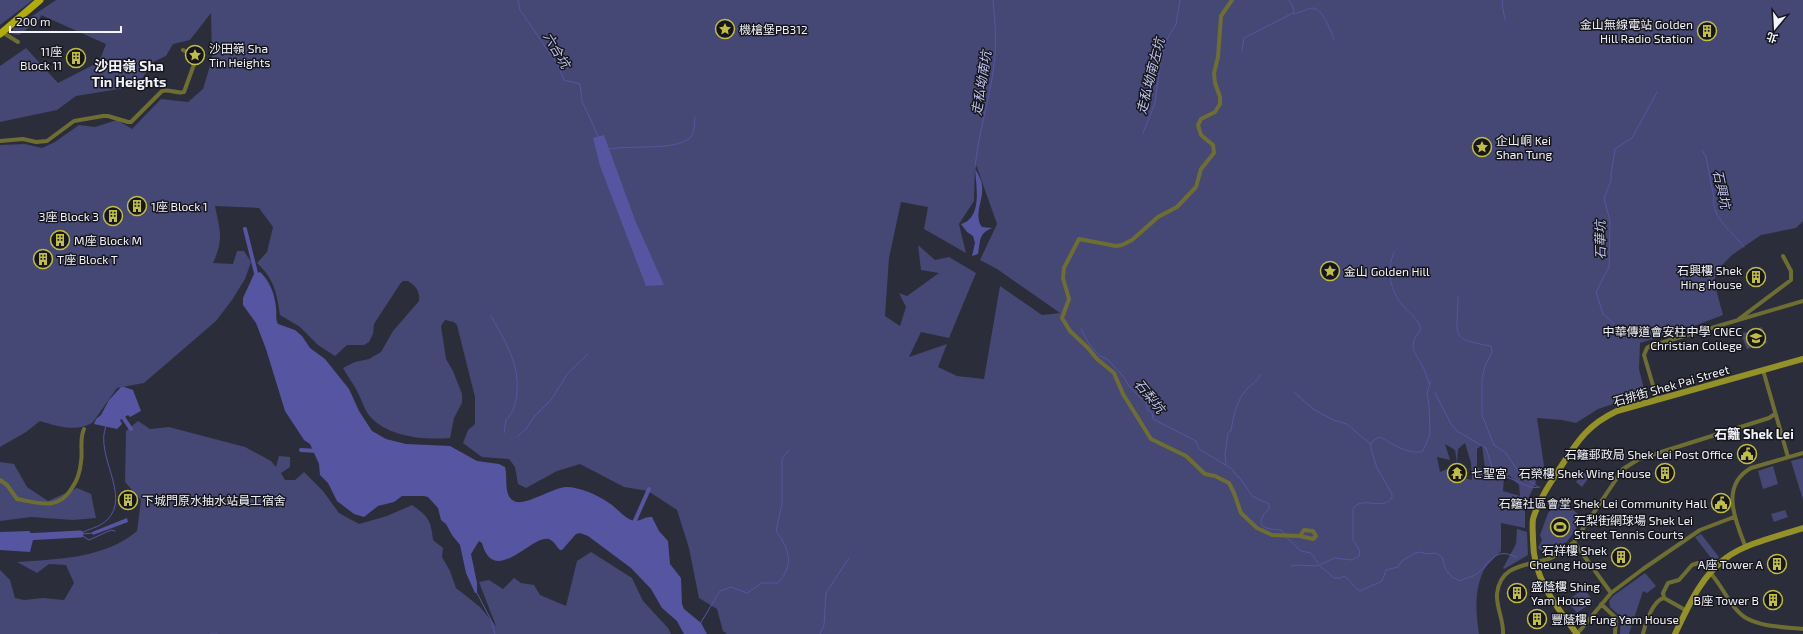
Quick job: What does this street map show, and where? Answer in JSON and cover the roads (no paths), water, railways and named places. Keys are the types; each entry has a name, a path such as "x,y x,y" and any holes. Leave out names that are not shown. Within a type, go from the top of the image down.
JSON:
{"main road":[{"path":"1,33 40,0"}],"street":[{"path":"1232,0 1221,16 1218,57 1214,73 1215,83 1220,97 1220,104 1215,112 1202,118 1198,125 1201,135 1213,144 1214,150 1213,156 1202,167 1197,186 1172,211 1158,217 1132,240 1116,246 1079,239 1064,268 1063,278 1068,299 1062,318 1070,331 1097,359 1114,373 1124,396 1152,440 1186,456 1205,474 1215,476 1229,483 1242,513 1257,528 1272,535 1300,536"},
{"path":"1,33 18,42"},
{"path":"183,50 191,54"},
{"path":"0,141 23,139 36,142 46,141 74,121 103,116 131,122 162,91 167,90 180,93 184,92 196,59"},
{"path":"1737,320 1791,280 1791,271 1783,256"},
{"path":"1657,399 1644,356 1647,348 1755,314 1803,301"},
{"path":"1753,308 1755,314"},
{"name":"石排街 Shek Pai Street","path":"1577,634 1546,592 1533,555 1534,517 1546,489 1565,460 1587,431 1598,421 1618,412 1657,399 1803,359"},
{"path":"1763,370 1788,457"},
{"path":"1503,634 1503,622 1497,598 1500,583 1507,573 1513,568 1560,554 1574,542 1623,469 1629,464 1639,459 1770,418 1775,414"},
{"path":"0,480 7,485 17,499 47,504 59,503 67,497 77,481 81,462 81,436 84,429"},
{"path":"1746,548 1734,517 1732,506 1734,491 1745,473 1758,466 1803,453"},
{"path":"1577,634 1611,593 1700,530 1734,517"},
{"path":"1675,634 1702,583 1726,558 1746,548 1803,528"},
{"path":"1574,542 1611,593"},
{"path":"1664,598 1663,593 1668,583 1679,580 1694,563 1700,564 1711,572 1733,604 1745,618 1760,623 1803,629"},
{"path":"1664,598 1687,611"},
{"path":"1643,634 1645,624 1657,602 1664,598"},
{"path":"1601,604 1616,618 1615,634"}],"waterway":[{"name":"六合坑","path":"518,0 520,10 558,65 564,80 580,84 582,101 599,138"},
{"name":"走私坳南坑","path":"975,168 995,57 993,0"},
{"name":"走私坳南左坑","path":"1143,133 1155,103 1160,64 1166,41 1176,24 1180,0"},
{"path":"1289,0 1293,7 1294,14 1312,8 1316,9 1326,21 1334,40"},
{"path":"1503,0 1502,5 1505,19"},
{"path":"1242,51 1244,38 1293,13"},
{"name":"石華坑","path":"1614,324 1603,314 1596,292 1609,267 1610,221 1604,198 1611,181 1615,149 1632,138 1657,92"},
{"path":"609,149 674,145 683,142 692,136 695,117"},
{"name":"石興坑","path":"1702,150 1706,157 1716,212 1724,225 1744,247"},
{"path":"245,229 257,277"},
{"path":"1394,252 1390,266 1391,281 1399,301 1420,326 1421,329 1413,346 1415,353 1425,371 1429,384"},
{"path":"1458,297 1458,333 1468,341 1491,346 1492,352 1485,366 1482,379 1482,415 1494,445 1506,453 1520,474 1538,487"},
{"path":"491,316 510,352 516,371 517,392 515,404 513,411 506,420 504,433"},
{"name":"石梨坑","path":"1081,329 1089,344 1100,356 1107,359 1123,376 1129,386 1147,404 1147,409 1152,413 1153,419 1196,441 1199,449 1232,469 1252,496 1269,504 1269,508 1264,515 1261,524 1266,528 1281,530 1284,533"},
{"path":"517,437 526,429 534,417 551,400 568,373 588,354"},
{"path":"1226,465 1225,454 1228,433 1231,431 1234,414 1238,403 1247,389 1261,375"},
{"path":"1291,566 1317,566 1335,558 1352,560 1359,556 1360,551 1353,540 1353,509 1361,503 1378,504 1388,502 1392,498 1392,494 1377,468 1371,449 1371,443 1380,437 1412,452 1423,451 1430,434 1427,393 1431,381"},
{"path":"1294,392 1313,409 1333,420 1347,424 1370,444"},
{"path":"1435,393 1451,424 1457,431 1486,448 1493,470 1528,486 1540,487"},
{"path":"120,413 131,429"},
{"path":"80,534 104,523 114,510 116,499 115,487 105,450 104,437 106,426"},
{"path":"301,450 317,451"},
{"path":"700,624 720,591 731,587 747,593 762,583 778,583 783,577 788,564 788,557 784,544 776,531 782,504 782,459 789,450"},
{"path":"633,525 649,489"},
{"path":"81,535 89,540 111,530 115,531"},
{"path":"81,534 93,533"},
{"path":"24,537 80,534"},
{"path":"1286,537 1301,551 1311,553 1318,563"},
{"path":"1320,566 1334,578 1341,578 1343,576 1346,577 1360,591 1382,581 1386,570 1398,567 1402,561 1415,553 1436,553 1442,557 1446,570 1452,577 1460,581 1475,575 1497,555 1508,554 1516,557"},
{"path":"820,634 824,625 826,593 849,558"},
{"path":"477,593 491,620 495,634"},
{"path":"210,634 218,634"}],"place":[{"name":"機槍堡PB312","path":"725,29"},
{"name":"金山無線電站 Golden Hill Radio Station","path":"1707,31"},
{"name":"沙田嶺 Sha Tin Heights","path":"195,55"},
{"name":"11座 Block 11","path":"76,58"},
{"name":"企山峒 Kei Shan Tung","path":"1482,147"},
{"name":"1座 Block 1","path":"137,206"},
{"name":"3座 Block 3","path":"113,216"},
{"name":"M座 Block M","path":"60,240"},
{"name":"T座 Block T","path":"43,259"},
{"name":"金山 Golden Hill","path":"1330,271"},
{"name":"石興樓 Shek Hing House","path":"1756,277"},
{"name":"中華傳道會安柱中學 CNEC Christian College","path":"1756,338"},
{"name":"石籬郵政局 Shek Lei Post Office","path":"1747,454"},
{"name":"七聖宮","path":"1457,473"},
{"name":"石榮樓 Shek Wing House","path":"1665,473"},
{"name":"下城門原水抽水站員工宿舍","path":"128,500"},
{"name":"石籬社區會堂 Shek Lei Community Hall","path":"1721,503"},
{"name":"石梨街網球場 Shek Lei Street Tennis Courts","path":"1560,527"},
{"name":"石祥樓 Shek Cheung House","path":"1621,557"},
{"name":"A座 Tower A","path":"1777,564"},
{"name":"盛蔭樓 Shing Yam House","path":"1517,593"},
{"name":"B座 Tower B","path":"1773,600"},
{"name":"豐蔭樓 Fung Yam House","path":"1537,619"}],"district":[{"name":"沙田嶺 Sha Tin Heights","path":"129,74"},
{"name":"石籬 Shek Lei","path":"1754,434"}]}
